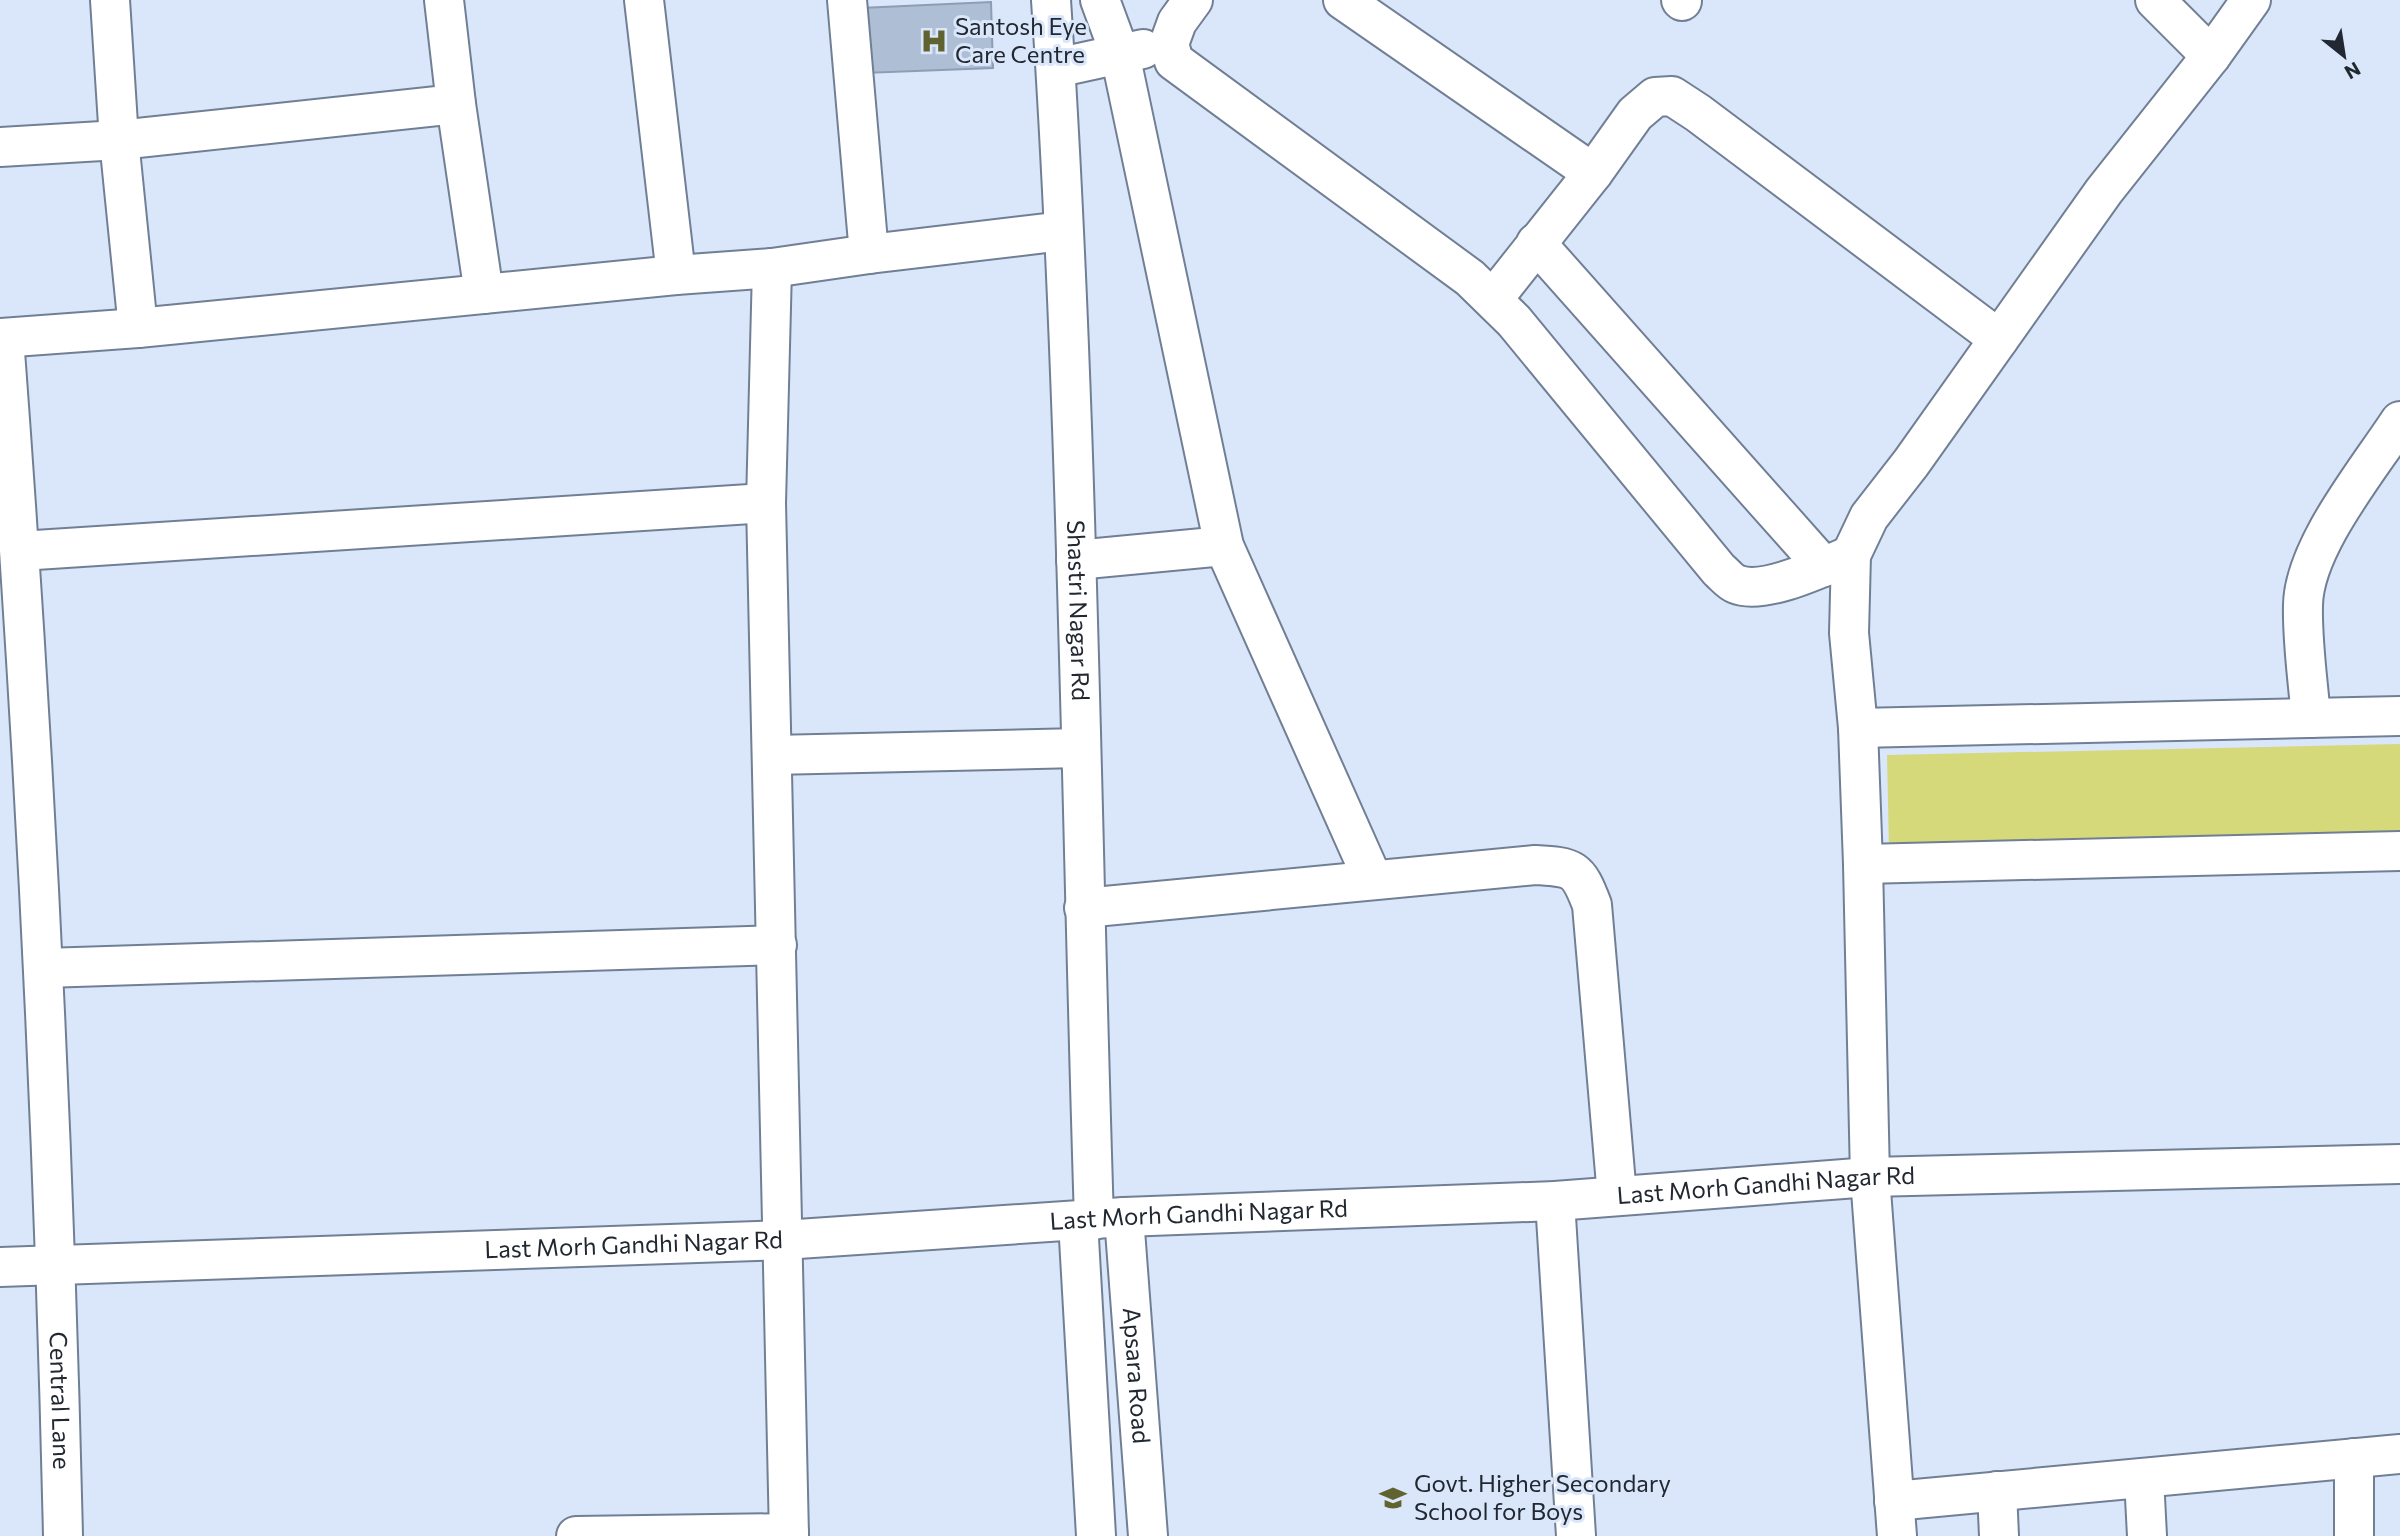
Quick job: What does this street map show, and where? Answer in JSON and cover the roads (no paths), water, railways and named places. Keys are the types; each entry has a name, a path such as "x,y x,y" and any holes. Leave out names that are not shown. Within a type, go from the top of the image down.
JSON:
{"street":[{"path":"110,0 138,328"},
{"path":"444,0 456,104 484,294"},
{"path":"644,0 676,275"},
{"path":"847,0 869,254"},
{"name":"Shastri Nagar Rd","path":"1051,0 1076,560 1084,908 1099,1220"},
{"path":"1100,0 1120,54 1224,546 1373,880"},
{"path":"1193,0 1177,22 1169,44 1174,61 1449,262 1493,299 1719,570 1735,584 1759,587 1806,575 1838,561 2104,191 2211,56 2251,0"},
{"path":"1343,0 1593,173"},
{"path":"2155,0 2211,56"},
{"path":"1056,68 1169,44"},
{"path":"1493,299 1593,173 1635,114 1655,97 1672,96 1999,340"},
{"path":"0,147 120,139 456,104"},
{"path":"2,338 138,328 772,268 1063,231"},
{"path":"1536,243 1838,561 1849,632 1858,728 1870,1177 1895,1518 1997,1491 2400,1454"},
{"path":"576,1536 789,1534 766,503 772,268"},
{"name":"Central Lane","path":"2,338 20,551 44,968 57,1265 63,1536"},
{"path":"2311,718 2303,604 2308,576 2325,536 2400,421"},
{"path":"20,551 766,503"},
{"path":"1076,560 1224,546"},
{"path":"1858,728 2400,716"},
{"path":"772,755 1080,748"},
{"path":"1863,864 2400,851"},
{"path":"1084,908 1535,865 1566,866 1583,881 1591,905 1616,1196"},
{"path":"44,968 777,945"},
{"name":"Last Morh Gandhi Nagar Rd","path":"0,1267 783,1240 1099,1220 1555,1201 1870,1177 2400,1164"},
{"path":"1555,1201 1576,1536"},
{"name":"Apsara Road","path":"1096,1536 1099,1220"},
{"name":"Apsara Road","path":"1099,1220 1148,1536"},
{"path":"2354,1458 2354,1536"},
{"path":"2144,1478 2147,1536"},
{"path":"1997,1491 1999,1536"}],"place":[{"name":"Santosh Eye Care Centre","path":"934,41"},
{"name":"Govt. Higher Secondary School for Boys","path":"1393,1498"}]}
